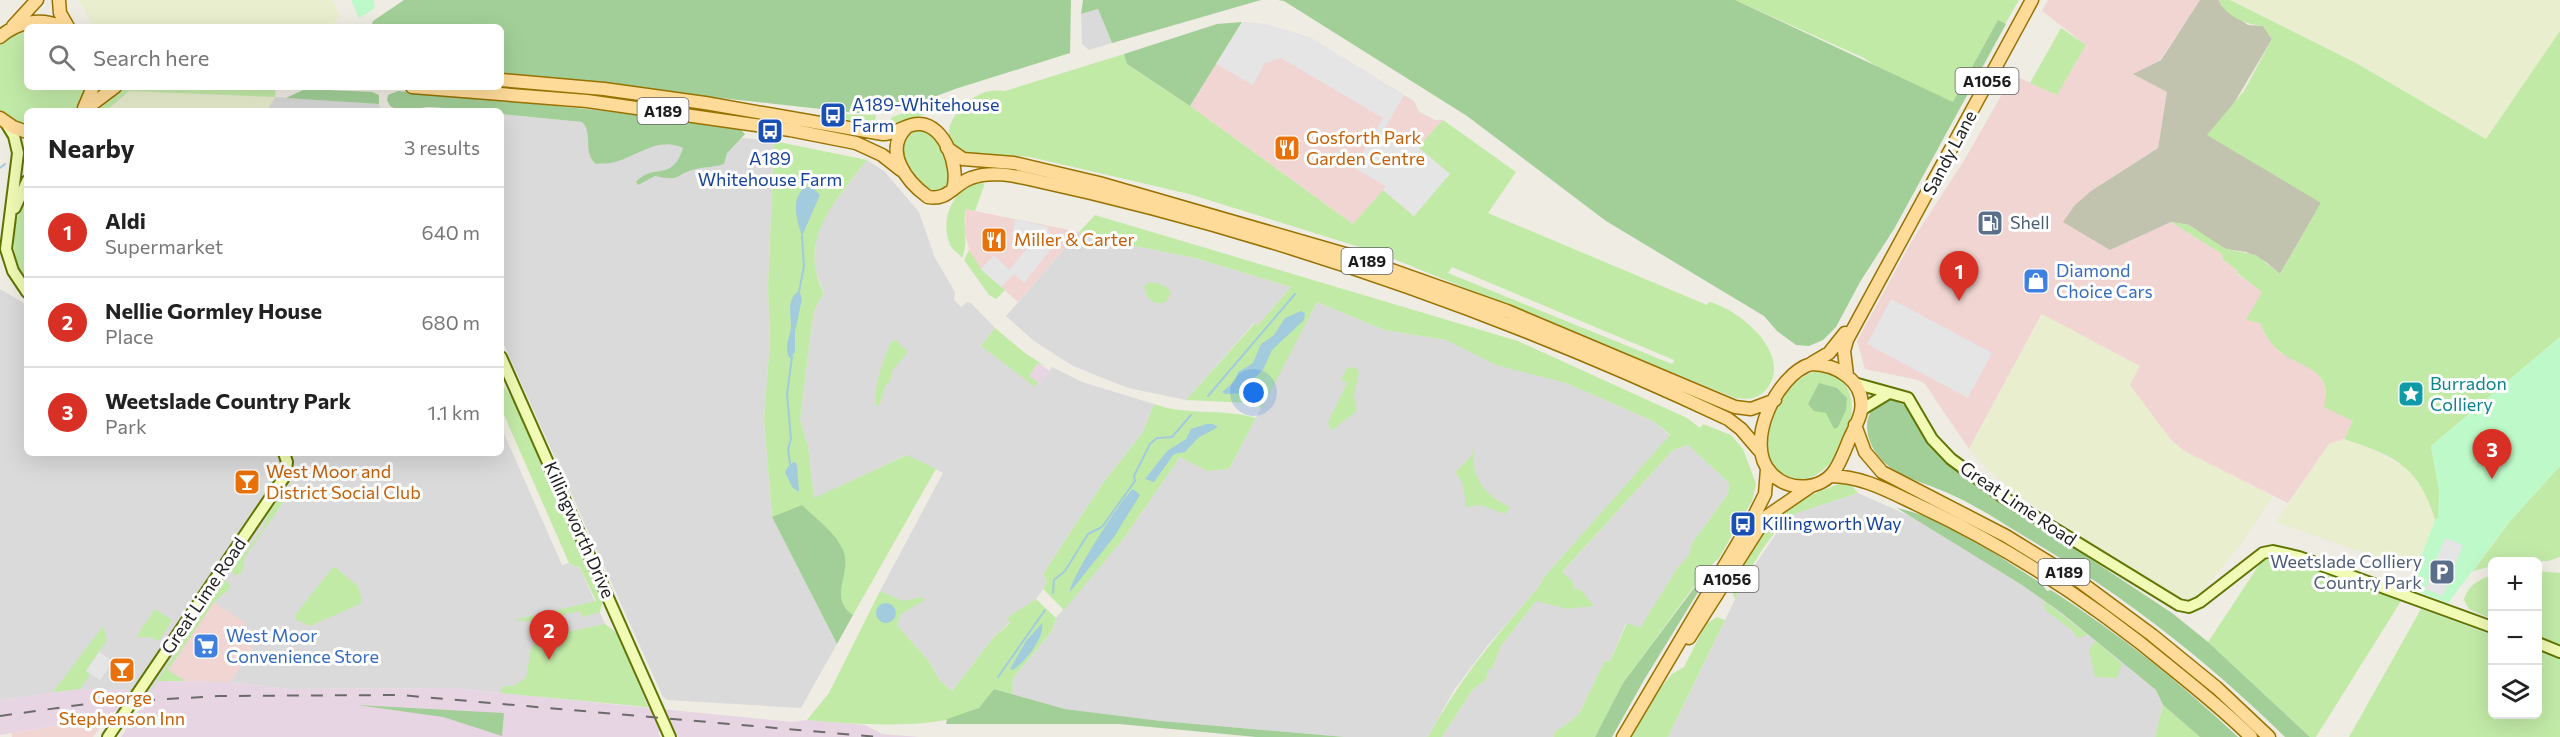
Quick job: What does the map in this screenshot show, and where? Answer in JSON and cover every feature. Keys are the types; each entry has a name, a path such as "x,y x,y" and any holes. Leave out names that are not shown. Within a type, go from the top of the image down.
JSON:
{"main road":[{"path":"0,37 37,0"},
{"path":"58,0 60,13 66,24"},
{"name":"Sandy Lane","path":"1850,379 1845,345 2032,0"},
{"path":"30,24 38,22 48,24"},
{"path":"10,29 24,26"},
{"name":"A189","path":"504,80 604,89 705,103 883,134 906,128"},
{"path":"84,108 92,90"},
{"path":"87,108 112,90"},
{"name":"A189","path":"449,90 596,102 790,130 863,146 889,159 904,172"},
{"path":"3,120 24,130"},
{"path":"3,120 14,136 18,153 6,231 6,249 10,265 24,287"},
{"path":"918,124 931,127 939,134 947,148 956,173 953,189 941,197 928,197 904,172 896,150 898,140 906,128 918,124"},
{"name":"A189","path":"947,148 963,159 1014,163 1079,178 1352,255 1507,311 1735,407 1751,409 1775,400"},
{"name":"A189","path":"953,189 970,178 985,174 1029,178 1193,221 1337,265 1498,322 1728,419 1741,429 1759,450 1767,469"},
{"path":"6,231 24,188"},
{"name":"Sandy Lane","path":"1811,364 1836,347 1854,317 1866,304"},
{"name":"Killingworth Drive","path":"504,364 670,737"},
{"path":"1759,450 1761,433 1775,400 1792,373 1811,364 1832,366 1850,379 1859,393 1861,410 1838,465 1830,476 1811,486 1785,483 1767,469"},
{"name":"Great Lime Road","path":"1850,379 1904,396 1912,402 1932,439 1951,459 2003,497 2179,605 2189,607 2200,602 2263,553 2273,551 2293,555 2488,625"},
{"path":"1861,410 1889,393"},
{"name":"A189","path":"1855,426 1865,452 1882,472 2006,536 2079,581 2217,688 2269,737"},
{"name":"Great Lime Road","path":"108,737 285,476 287,456"},
{"name":"A1056","path":"1623,737 1754,516 1765,494 1767,469"},
{"name":"A189","path":"1830,476 1855,478 1872,484 1951,521 2009,553 2072,593 2145,646 2251,737"},
{"name":"A1056","path":"1655,685 1704,616 1766,517 1811,486"},
{"path":"2542,645 2560,652"}],"shaded area":[{"path":"79,0 332,0 339,15 334,24 92,24"},
{"path":"2048,0 2200,0 2160,60 2134,74 2167,92 2158,148 2091,191 2110,250 2171,222 2222,254 2223,260 2238,271 2237,274 2263,292 2260,323 2265,335 2279,352 2316,371 2324,383 2326,398 2353,421 2344,439 2329,444 2288,503 2184,451 2171,440 2129,385 2139,366 2041,315 1969,449 1925,384 1918,380 1865,369 1857,341 1910,244 1965,159 2013,75 2057,95 2086,45 2042,11"},
{"path":"2200,0 2219,0 2221,5 2248,25 2263,26 2272,39 2230,110 2321,203 2280,274 2266,262 2246,252 2226,249 2189,225 2171,222 2110,250 2063,222 2075,205 2091,191 2158,148 2167,92 2133,74 2161,60"},
{"path":"2230,0 2560,0 2560,31 2487,139 2356,63"},
{"path":"1098,9 1112,43 1089,50 1082,44 1081,14"},
{"name":"Gosforth Park Garden Centre","path":"1242,22 1264,24 1309,37 1414,101 1419,112 1435,120 1443,120 1419,147 1450,174 1414,216 1353,224 1190,106"},
{"path":"1242,22 1264,24 1309,37 1404,95 1385,128 1418,147 1450,174 1414,216 1383,190 1386,186 1354,168 1383,118 1281,58 1265,63 1253,85 1216,64"},
{"path":"129,91 275,97 268,108 109,108"},
{"path":"275,97 379,104 381,108 268,108"},
{"path":"504,114 774,141 768,288 770,341 764,418 772,517 837,644 801,708 667,700 663,697 504,345"},
{"path":"867,160 884,171 919,212 935,258 955,292 954,300 961,307 967,302 971,303 995,328 981,346 1035,386 1038,382 1040,384 1052,367 1082,382 1154,404 1143,432 1103,483 1043,574 1047,582 1036,599 1008,618 1010,622 993,638 952,691 940,681 928,660 897,625 901,614 898,600 880,591 943,473 906,455 814,499 808,446 800,420 812,323 815,308 824,293 814,267 816,238 826,213"},
{"path":"966,208 1079,232 1018,302 981,269 971,256 965,233"},
{"path":"1015,219 1048,227 1050,239 1055,244 1024,283 1014,274 1001,287 981,269 994,255 1009,270 1033,241 1012,236"},
{"path":"1079,232 1085,236 1195,258 1291,287 1258,325 1254,323 1186,400 1128,388 1073,366 1034,341 1006,316"},
{"path":"0,289 24,303 24,456 504,456 504,434 562,565 569,563 575,567 579,566 605,624 617,633 648,707 451,688 290,689 231,682 160,681 149,697 122,699 128,690 80,689 0,700"},
{"path":"1891,299 1992,353 1968,398 1867,344"},
{"path":"1317,302 1384,330 1446,340 1566,383 1655,422 1670,436 1544,577 1538,588 1488,645 1454,690 1428,737 1345,737 1161,721 1065,709 1012,694 1013,678 1052,631 1056,618 1124,538 1180,457 1207,471 1229,469"},
{"path":"2042,314 2140,366 2130,385 2171,440 2184,451 2273,496 2241,544 2198,596 2186,601 2179,600 2013,492 1969,449"},
{"path":"1038,363 1050,371 1040,384 1029,376"},
{"path":"2344,439 2369,448 2412,471 2425,490 2435,520 2415,571 2276,522 2329,444"},
{"path":"1688,445 1729,483 1728,494 1692,543 1690,555 1678,567 1640,629 1626,623 1610,661 1604,662 1579,714 1557,729 1553,737 1442,737 1473,689 1486,680 1487,669 1492,669 1501,646 1536,601 1673,450"},
{"path":"1858,493 1921,521 2022,585 2063,614 2156,690 2163,705 2155,737 1668,737 1744,581 1785,521 1794,514"},
{"name":"Weetslade Colliery Country Park","path":"2445,538 2463,545 2443,596 2425,589"},
{"path":"214,602 246,623 237,637 253,648 231,682 185,681 168,670"},
{"path":"99,652 113,661 100,680 86,671"},
{"path":"160,681 231,682 290,689 451,688 792,722 807,720 865,725 882,734 920,737 678,737 676,733 658,731 660,737 121,737 140,709 111,712 104,722 59,725 0,735 0,700 80,689 128,690 123,699 148,697"},
{"path":"104,722 93,737 12,737 12,733 59,725"}],"green space":[{"path":"351,0 374,0 375,8 359,18"},
{"path":"404,0 1071,0 1070,53 955,89 902,109 857,113 504,74 504,24 372,24"},
{"path":"1083,0 1261,0 1112,43 1098,9 1081,14"},
{"path":"1278,0 1735,0 1953,102 1998,20 2006,24 1894,229 1860,282 1836,327 1823,340 1809,346 1796,345 1777,331 1764,316 1606,221 1467,116 1284,1"},
{"path":"1735,0 2019,0 1955,110 1927,100 1864,58"},
{"path":"2219,0 2230,0 2356,63 2486,139 2560,31 2560,337 2431,446 2439,490 2439,518 2435,520 2421,487 2403,466 2377,451 2344,439 2353,421 2324,407 2326,394 2320,376 2279,351 2263,331 2260,323 2246,320 2262,292 2223,260 2222,254 2171,222 2189,225 2226,249 2256,255 2280,274 2321,203 2207,135 2244,91 2272,39 2263,26 2237,19 2226,11"},
{"path":"1242,22 1190,106 1127,64 1124,54 1217,24"},
{"path":"2061,28 2086,45 2057,95 2030,83"},
{"path":"24,29 24,90 86,90 78,108 24,108 24,126 7,117 0,110 0,45 7,37"},
{"path":"1124,54 1127,64 1190,106 1353,224 1383,190 1414,216 1449,174 1418,147 1443,120 1516,172 1488,213 1707,305 1709,302 1734,313 1759,334 1768,347 1773,360 1774,374 1768,387 1761,394 1749,399 1735,398 1379,253 1189,194 1030,157 965,152 954,145 949,137 950,127 961,108 980,94 1005,91","holes":["1452,267 1674,360 1672,364 1448,273"]},
{"path":"120,90 276,90 275,97 129,91 109,108 95,108"},
{"path":"303,90 372,92 379,95 379,104 286,98"},
{"path":"398,91 527,103 740,129 745,134 727,153 724,164 696,169 674,178 655,176 638,185 636,182 643,176 674,165 683,148 665,144 648,148 613,163 596,164 590,154 587,132 582,122 504,114 504,108 394,108 387,100 388,95"},
{"path":"948,99 951,103 943,107 888,127 892,117"},
{"path":"838,114 876,115 874,126 848,120"},
{"path":"924,130 935,138 951,171 948,186 939,191 925,186 914,174 900,144 910,131"},
{"path":"774,141 867,160 832,206 817,238 815,255 817,273 824,293 815,308 812,323 800,420 808,446 814,498 907,455 936,469 853,615 842,600 841,588 845,568 772,517 764,418 770,341 768,288"},
{"path":"983,181 984,186 975,211 966,209 965,246 962,258 950,245 946,224 948,214 957,197 964,190"},
{"path":"24,200 24,276 14,248 18,215"},
{"path":"1095,215 1518,341 1687,418 1700,428 1703,424 1731,435 1743,449 1756,484 1752,501 1719,558 1706,570 1623,683 1595,737 1553,737 1557,729 1579,714 1604,662 1610,661 1627,623 1640,628 1678,567 1689,555 1692,543 1728,494 1729,483 1688,445 1673,450 1562,572 1573,582 1573,588 1581,590 1594,606 1567,609 1536,601 1501,646 1492,669 1488,669 1486,680 1473,689 1442,737 1428,737 1465,677 1538,588 1544,577 1670,435 1655,422 1566,383 1496,365 1446,340 1384,330 1317,302 1262,408 1250,403 1186,400 1255,323 1258,325 1291,287 1195,258 1085,236 1079,232"},
{"path":"969,250 981,269 1005,290 996,299 989,295 964,260"},
{"path":"1147,283 1161,284 1169,290 1171,293 1165,303 1155,303 1147,297 1144,287"},
{"path":"995,328 1045,366 1038,363 1029,376 1038,382 1035,387 981,346"},
{"path":"2560,337 2560,466 2511,520 2448,603 2409,588 2435,520 2438,518 2439,490 2431,446"},
{"path":"896,340 908,352 892,371 890,383 886,384 879,406 876,405 876,389 880,372 891,342"},
{"path":"1356,367 1359,373 1354,396 1357,411 1331,431 1328,422 1347,383 1341,380 1347,368"},
{"path":"1814,372 1835,376 1847,388 1852,405 1849,425 1842,445 1831,462 1816,475 1801,479 1782,474 1772,463 1768,447 1770,428 1787,392 1800,379"},
{"path":"1819,383 1837,388 1847,398 1846,410 1838,427 1834,429 1826,413 1814,411 1808,404"},
{"path":"504,386 514,402 603,600 600,612 582,617 580,611 550,618 551,624 514,620 596,601 579,566 575,567 569,563 504,415"},
{"path":"1892,400 1909,407 1935,451 1956,470 2172,613 2208,642 2310,737 2285,737 2191,653 2125,602 2055,555 1966,502 1903,475 1887,465 1874,450 1867,432 1867,423 1874,408"},
{"path":"1154,404 1179,410 1230,413 1256,418 1229,469 1207,471 1180,457 1124,538 1064,610 1043,589 1047,582 1043,574 1103,483 1143,432"},
{"path":"1473,449 1477,477 1493,497 1510,507 1506,514 1480,505 1466,507 1462,484 1455,472 1470,458"},
{"path":"2560,466 2560,557 2542,561 2542,557 2488,557 2488,567 2473,571 2511,520"},
{"path":"1841,483 1851,485 1858,493 1794,514 1768,542 1735,599 1731,590 1735,580 1731,577 1763,525 1788,504"},
{"path":"282,494 287,497 245,557 242,572 236,576 231,570 263,529 268,514"},
{"path":"802,505 825,526 843,550 845,567 842,600 853,615 837,644 772,517"},
{"path":"1897,508 1935,520 1953,529 2041,583 2047,591 2051,590 2076,606 2148,659 2238,737 2200,737 2163,705 2156,690 2063,614 2022,585"},
{"path":"2273,557 2283,558 2401,601 2316,737 2310,737 2208,642 2261,562"},
{"path":"332,568 336,568 358,586 362,600 360,604 310,626 296,620 296,614"},
{"path":"1709,568 1711,571 1612,737 1595,737 1623,683"},
{"path":"2542,571 2560,573 2560,645 2542,638"},
{"path":"2488,577 2488,617 2469,609 2464,600 2468,591"},
{"path":"223,582 230,584 229,589 214,602 168,670 185,681 157,681"},
{"path":"880,591 903,601 922,597 925,600 901,614 897,625 928,660 940,681 952,691 993,638 1010,623 1007,618 1036,599 1056,618 1052,631 1013,678 1012,694 994,689 980,707 965,715 945,720 897,724 807,720 829,693"},
{"path":"2044,601 2088,635 2077,638 2072,630 2045,610"},
{"path":"155,609 172,620 159,641 150,637 136,637"},
{"path":"2421,609 2488,634 2488,719 2542,719 2542,652 2560,659 2560,737 2349,737"},
{"path":"1717,617 1725,620 1668,737 1630,737 1650,700 1672,674 1684,667 1706,624"},
{"path":"605,624 617,633 648,707 500,693 503,686 513,686 526,678 531,648 539,638"},
{"path":"103,626 107,640 87,670 91,673 80,689 53,692"},
{"path":"2096,641 2122,664 2117,678 2095,677 2089,649"},
{"path":"994,689 1065,709 1161,721 1345,737 1256,737 1119,724 946,724 947,719 979,708"},
{"path":"357,705 504,713 502,736 443,717"},
{"path":"2163,705 2200,737 2155,737"}],"water":[{"path":"805,187 812,187 820,195 802,236 796,204 800,192"},
{"path":"799,291 802,299 795,332 795,352 790,359 787,347 791,327 790,307 792,298"},
{"path":"1301,311 1305,313 1304,320 1272,350 1263,370 1249,383 1245,393 1225,394 1222,392 1235,381 1238,372 1253,363 1261,344 1274,335 1285,318"},
{"path":"1206,424 1218,427 1198,438 1185,452 1174,454 1154,482 1145,479 1167,451 1186,439 1191,429"},
{"path":"795,462 799,492 792,487 785,472 790,464"},
{"path":"1133,489 1140,495 1114,537 1070,592 1078,572 1097,539"},
{"path":"886,603 893,606 896,613 893,620 886,623 879,620 876,613 879,606"},
{"path":"1042,623 1040,636 1033,649 1018,666 1013,670 1010,669 1026,641"}],"waterway":[{"path":"0,168 5,164"},
{"path":"799,292 804,266 802,236"},
{"path":"1208,396 1295,294"},
{"path":"790,464 788,449 791,439 787,394 792,357"},
{"path":"1053,593 1054,580 1065,571 1088,534 1102,527 1135,481 1134,476 1150,444 1157,438 1172,437 1191,415"},
{"path":"998,677 1045,610"}],"railway":[{"path":"0,716 86,704 218,696 400,695 878,737"}],"place":[{"name":"A189-Whitehouse Farm","path":"833,115"},
{"name":"A189 Whitehouse Farm","path":"770,131"},
{"name":"Gosforth Park Garden Centre","path":"1287,148"},
{"name":"Shell","path":"1990,223"},
{"name":"Miller & Carter","path":"994,240"},
{"name":"Diamond Choice Cars","path":"2036,281"},
{"name":"Aldi","path":"1959,301"},
{"name":"Burradon Colliery","path":"2411,394"},
{"name":"Weetslade Country Park","path":"2492,479"},
{"name":"West Moor and District Social Club","path":"247,482"},
{"name":"Killingworth Way","path":"1743,524"},
{"name":"Weetslade Colliery Country Park","path":"2442,572"},
{"name":"West Moor Convenience Store","path":"206,646"},
{"name":"Nellie Gormley House","path":"549,660"},
{"name":"George Stephenson Inn","path":"122,670"}]}
